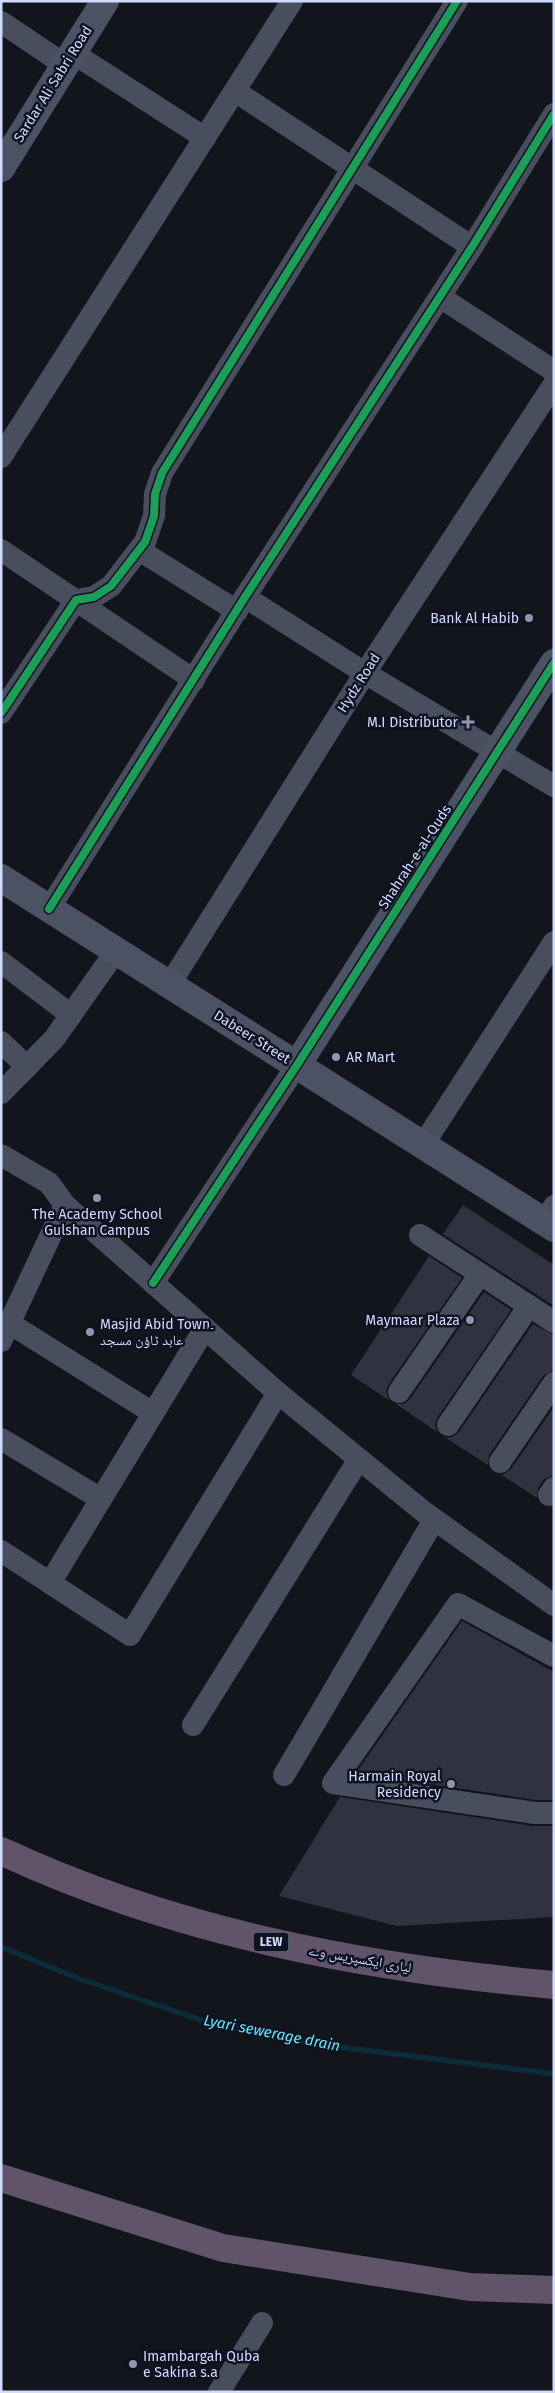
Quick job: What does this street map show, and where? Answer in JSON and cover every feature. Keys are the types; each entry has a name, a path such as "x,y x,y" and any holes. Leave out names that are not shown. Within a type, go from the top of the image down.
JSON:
{"highway":[{"name":"لیاری ایکسپریس وے","path":"1,1851 185,1921 245,1937 431,1972 554,1985"},
{"path":"1,2178 223,2248 470,2287 554,2290"}],"street":[{"name":"Sardar Ali Sabri Road","path":"1,168 105,1"},
{"path":"5,443 205,138 292,1"},
{"path":"1,713 76,600 94,597 111,586 145,542 154,516 154,494 162,473 457,1"},
{"path":"1,22 205,138"},
{"path":"235,91 472,247"},
{"path":"50,908 241,604 472,247 554,114"},
{"path":"440,297 554,372"},
{"name":"Hydz Road","path":"170,984 365,674 554,384"},
{"path":"1,550 194,680"},
{"path":"139,550 241,604 365,674 498,751 554,786"},
{"name":"Shahrah-e-al-Quds","path":"296,1065 554,663"},
{"name":"Dabeer Street","path":"1,878 423,1145 550,1219"},
{"path":"423,1145 554,942"},
{"path":"1,1093 54,1039 116,951"},
{"path":"1,962 71,1015"},
{"path":"1,1042 27,1067"},
{"path":"153,1282 296,1065"},
{"path":"1,1155 49,1183 65,1205 278,1393 359,1459 434,1520 554,1605"},
{"path":"65,1205 5,1332 153,1413"},
{"path":"420,1235 554,1322"},
{"path":"399,1392 480,1274"},
{"path":"448,1425 529,1306"},
{"path":"50,1583 204,1328"},
{"path":"500,1462 554,1383"},
{"path":"1,1551 130,1635 278,1393"},
{"path":"1,1439 101,1500"},
{"path":"194,1725 359,1459"},
{"path":"284,1775 434,1520"},
{"path":"554,1656 458,1604 333,1783 535,1813 554,1813"},
{"path":"219,2392 262,2323"}],"building":[{"path":"463,1205 554,1265 554,1306 443,1234"},
{"path":"429,1256 462,1278 388,1385 386,1391 389,1400 351,1375"},
{"path":"484,1292 511,1310 437,1418 435,1425 437,1432 396,1404 404,1404 410,1399"},
{"path":"533,1324 554,1335 554,1370 543,1376 489,1455 488,1465 446,1438 453,1437 459,1432"},
{"path":"554,1407 554,1475 543,1480 538,1488 537,1498 502,1475 511,1469"},
{"path":"462,1621 554,1672 554,1800 536,1800 356,1773"},
{"path":"340,1797 533,1826 554,1826 554,1917 397,1926 279,1896"}],"waterway":[{"name":"Lyari sewerage drain","path":"1,1947 80,1979 201,2020 315,2044 554,2074"}],"cycle path":[{"path":"1,713 76,600 94,597 111,586 145,542 154,516 155,494 162,473 457,1"},
{"path":"49,909 245,597 472,247 554,114"},
{"path":"153,1283 297,1065 554,663"}],"place":[{"name":"Bank Al Habib","path":"529,618"},
{"name":"M.I Distributor","path":"468,722"},
{"name":"AR Mart","path":"336,1057"},
{"name":"The Academy School Gulshan Campus","path":"97,1198"},
{"name":"Maymaar Plaza","path":"470,1320"},
{"name":"Masjid Abid Town۔ عابد ٹاؤن مسجد","path":"90,1332"},
{"name":"Harmain Royal Residency","path":"451,1784"},
{"name":"Imambargah Quba e Sakina s.a","path":"133,2364"}]}
